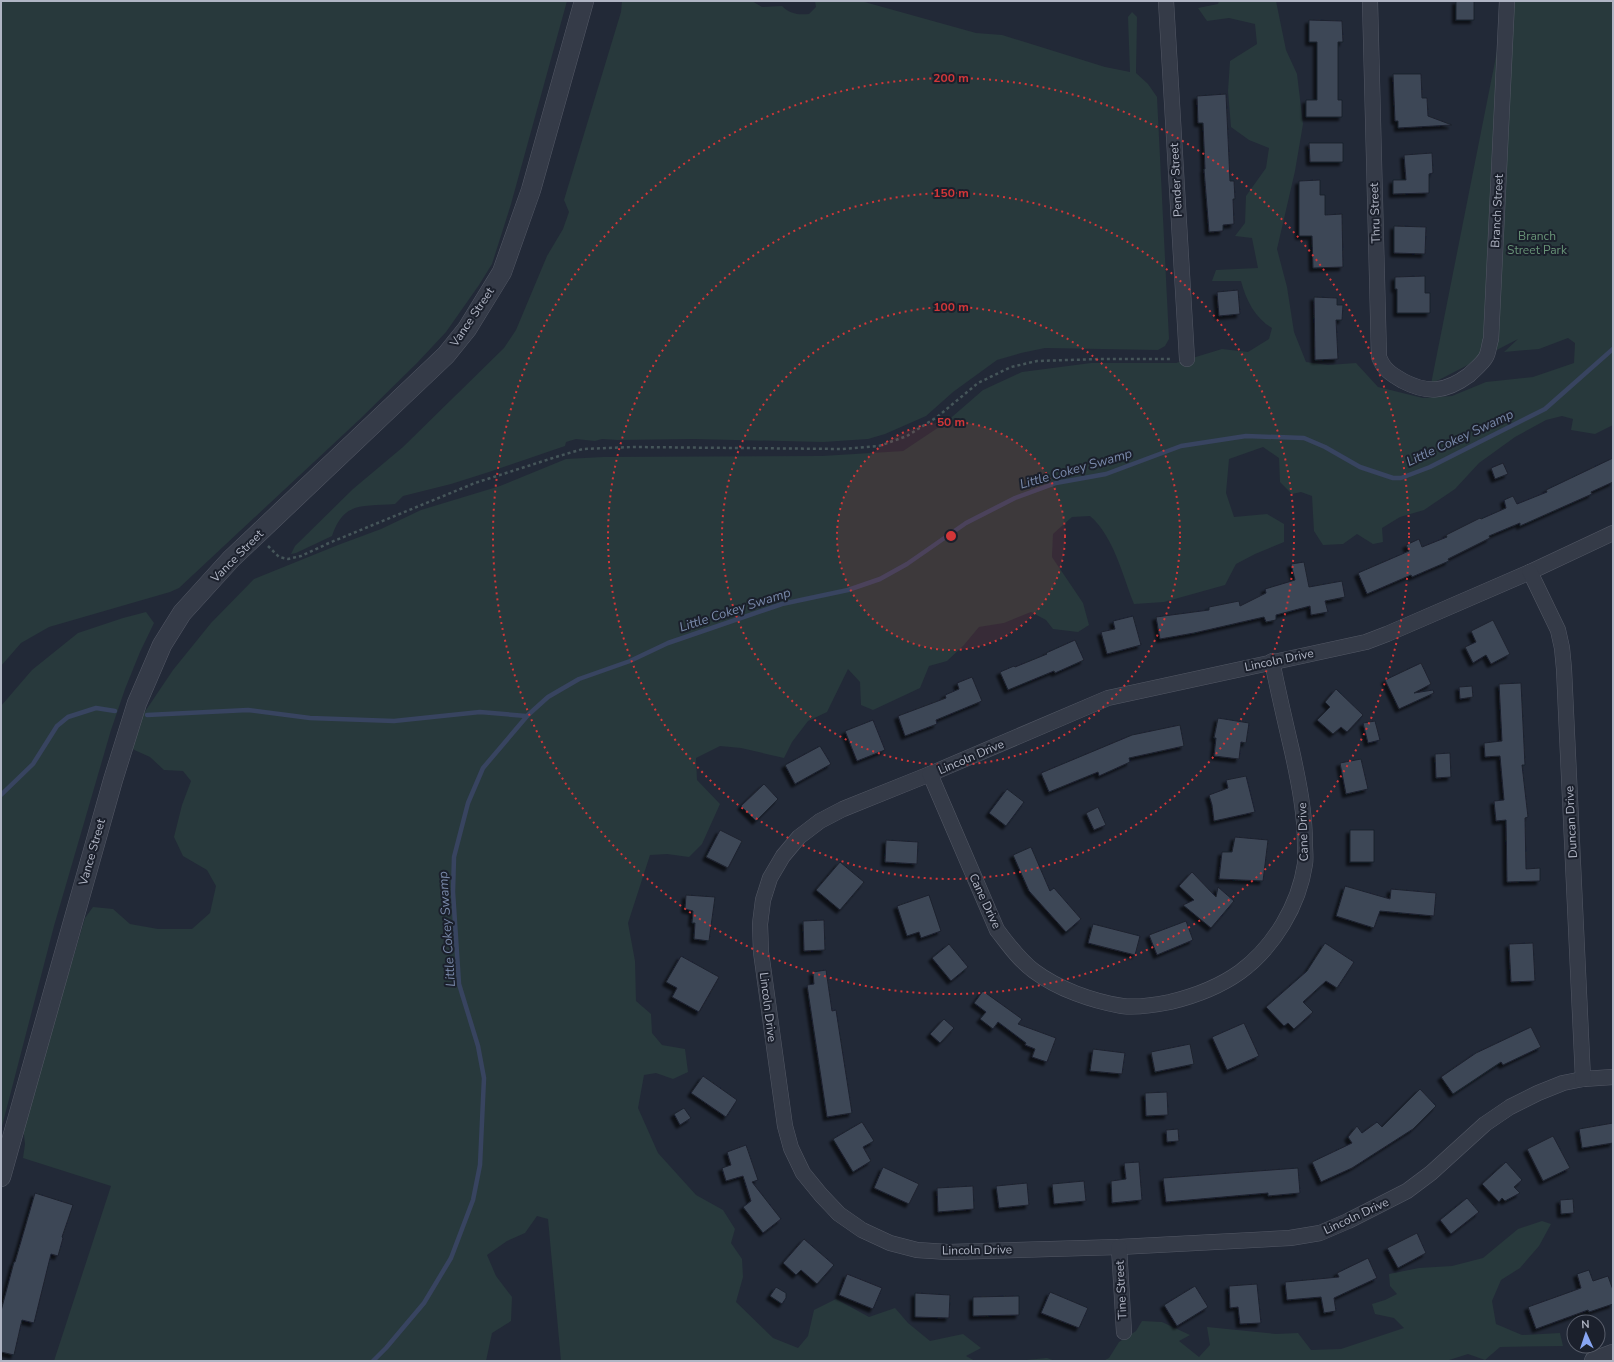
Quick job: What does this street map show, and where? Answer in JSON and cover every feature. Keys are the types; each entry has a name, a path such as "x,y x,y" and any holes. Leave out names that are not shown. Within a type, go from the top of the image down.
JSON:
{"street":[{"name":"Vance Street","path":"1,1177 113,780 137,703 156,657 173,625 182,613 232,559 446,355 467,329 502,272 531,190 584,1"},
{"name":"Pender Street","path":"1166,1 1187,359"},
{"name":"Thru Street","path":"1370,1 1379,357 1383,367 1401,380 1417,388 1435,390"},
{"name":"Branch Street","path":"1435,390 1456,384 1473,371 1486,357 1490,339 1507,1"},
{"name":"Lincoln Drive","path":"1613,534 1380,637 1366,642 1272,661 1108,698 930,774 843,809 820,821 799,837 783,856 770,878 763,900 760,924 761,952 784,1126 791,1148 803,1173 839,1214 862,1230 890,1243 917,1250 948,1252 1119,1247 1290,1238 1320,1233 1354,1218 1407,1191 1431,1173 1485,1124 1510,1107 1563,1083 1583,1079 1613,1078"},
{"name":"Duncan Drive","path":"1530,572 1558,630 1562,648 1583,1079"},
{"name":"Cane Drive","path":"930,774 997,930 1013,951 1034,971 1060,986 1093,1000 1123,1006 1155,1005 1185,998 1213,988 1241,971 1264,950 1282,926 1297,896 1305,863 1304,820 1301,791 1272,661"},
{"name":"Tine Street","path":"1119,1247 1124,1332"},
{"path":"1594,1361 1613,1354"}],"path":[{"path":"258,534 278,557 288,558 302,556 328,543 475,483 583,449 633,447 842,449 879,446 907,436 937,417 978,383 1011,367 1037,361 1187,359"}],"green space":[{"path":"1,1 567,1 511,204 492,264 446,332 360,419 179,588 170,592 49,627 21,643 1,666"},
{"path":"622,1 752,1 762,7 782,6 794,13 809,14 816,7 815,1 861,1 976,33 1002,35 1105,67 1130,72 1128,17 1132,12 1137,17 1136,73 1148,84 1157,97 1169,339 1165,346 1158,350 1045,348 997,360 953,392 926,416 885,434 868,439 823,442 694,439 602,439 595,441 576,439 566,442 565,446 489,472 451,484 403,496 395,504 356,508 343,516 337,524 332,536 291,554 295,546 353,489 403,447 504,348 516,330 547,256 563,229 569,212 564,200 621,12"},
{"name":"Branch Street Park","path":"1219,1 1276,1 1286,50 1297,74 1303,124 1295,171 1277,249 1287,287 1294,332 1306,362 1328,365 1356,363 1378,387 1423,398 1452,396 1486,382 1533,377 1574,363 1575,343 1568,338 1539,349 1504,352 1518,339 1431,384 1507,1 1613,1 1613,425 1595,434 1571,430 1573,419 1562,416 1546,420 1515,437 1479,463 1455,489 1424,510 1400,517 1382,528 1383,542 1373,544 1357,534 1343,544 1323,545 1314,531 1312,496 1301,492 1292,494 1280,482 1279,458 1263,447 1229,459 1226,493 1234,517 1267,514 1284,524 1284,542 1236,564 1225,585 1164,602 1134,604 1116,557 1105,534 1090,516 1072,517 1053,534 1052,557 1083,603 1089,625 1078,632 1053,629 1046,620 1031,612 1004,623 979,627 964,645 947,661 929,666 920,688 873,710 861,705 860,682 848,669 827,712 808,721 792,742 784,758 741,748 720,746 696,758 697,780 720,804 702,844 689,857 667,854 650,855 628,923 635,961 636,1001 651,1014 652,1033 662,1045 685,1049 688,1072 673,1079 656,1073 644,1075 638,1108 658,1153 696,1195 723,1210 735,1229 731,1243 742,1259 743,1277 736,1302 773,1338 798,1348 808,1336 814,1310 836,1299 869,1317 895,1308 908,1323 930,1341 963,1334 981,1348 966,1356 975,1361 561,1361 548,1219 537,1216 525,1233 507,1241 487,1255 496,1276 512,1297 511,1321 492,1333 486,1361 54,1361 111,1186 23,1158 25,1144 23,1126 85,918 93,907 113,909 130,924 158,929 192,929 210,913 216,886 207,870 183,856 174,837 182,805 191,781 183,771 164,770 150,757 130,748 140,719 173,670 211,623 254,579 381,529 421,510 500,486 566,459 603,457 822,456 903,451 945,423 983,390 1022,372 1091,363 1176,363 1222,349 1248,352 1269,339 1272,328 1256,314 1252,308 1241,281 1212,281 1216,270 1258,268 1252,238 1235,236 1245,223 1246,196 1266,168 1269,148 1249,140 1231,127 1228,91 1230,61 1257,44 1255,24 1229,18 1207,21 1198,8 1218,4"},
{"path":"146,612 154,623 125,689 111,730 54,926 1,1130 1,706 32,670 78,633"},
{"path":"1542,1221 1551,1224 1539,1246 1520,1268 1501,1280 1492,1301 1496,1324 1522,1335 1560,1333 1563,1346 1500,1347 1485,1360 1468,1354 1446,1361 1103,1361 1109,1358 1119,1342 1136,1331 1142,1321 1162,1322 1190,1335 1179,1341 1199,1357 1210,1345 1207,1327 1276,1334 1298,1333 1311,1350 1341,1349 1404,1328 1394,1318 1375,1314 1372,1304 1397,1294 1390,1286 1389,1274 1419,1268 1452,1266 1483,1258 1518,1229"},
{"path":"1047,1358 1055,1361 1016,1361"}],"building":[{"path":"1456,1 1474,1 1474,20 1456,20"},
{"path":"1309,20 1342,21 1343,42 1338,42 1338,100 1342,100 1342,117 1306,117 1306,100 1317,100 1317,42 1309,42"},
{"path":"1393,74 1421,74 1422,98 1427,98 1428,116 1452,125 1398,128 1398,121 1395,121"},
{"path":"1226,94 1230,181 1234,181 1234,224 1223,225 1223,231 1209,232 1204,169 1203,123 1198,123 1197,96"},
{"path":"1309,143 1343,143 1343,162 1310,162"},
{"path":"1432,153 1433,173 1429,174 1429,193 1393,194 1393,180 1406,180 1404,155"},
{"path":"1320,180 1320,195 1325,195 1325,215 1342,214 1343,267 1313,268 1312,236 1299,236 1299,181"},
{"path":"1394,226 1426,227 1425,254 1394,253"},
{"path":"1425,276 1425,293 1430,293 1430,313 1397,313 1397,289 1395,289 1395,277"},
{"path":"1238,290 1240,314 1219,316 1217,292"},
{"path":"1314,297 1337,298 1337,305 1343,305 1342,320 1336,320 1338,359 1315,360"},
{"path":"1613,458 1613,482 1591,492 1592,494 1520,526 1520,523 1489,536 1490,538 1448,559 1449,561 1367,594 1358,573 1409,551 1406,545 1419,539 1422,547 1447,537 1446,535 1480,518 1481,519 1506,508 1504,500 1513,496 1517,504 1547,492 1546,490"},
{"path":"1503,463 1508,474 1495,479 1491,468"},
{"path":"1304,562 1309,587 1342,581 1345,597 1325,601 1328,612 1311,615 1310,606 1276,615 1276,620 1266,622 1264,617 1160,639 1156,617 1209,610 1209,607 1239,601 1240,606 1266,593 1265,589 1295,580 1291,564"},
{"path":"1133,616 1141,645 1107,654 1101,632 1115,629 1113,621"},
{"path":"1493,620 1510,654 1491,664 1486,655 1473,663 1465,647 1476,642 1471,631"},
{"path":"1075,640 1084,660 1055,673 1054,671 1008,690 1000,672 1047,654 1046,653"},
{"path":"1421,663 1431,684 1414,693 1433,690 1434,693 1399,709 1385,680"},
{"path":"972,677 982,701 936,720 937,724 905,736 898,716 946,698 945,695 959,689 957,683"},
{"path":"1521,683 1525,765 1522,765 1528,817 1525,818 1526,869 1540,868 1540,881 1507,882 1506,820 1496,821 1494,801 1504,800 1500,756 1485,757 1484,743 1502,741 1499,684"},
{"path":"1472,686 1473,697 1460,699 1459,687"},
{"path":"1336,689 1363,715 1347,732 1341,727 1333,734 1317,720 1330,707 1325,702"},
{"path":"1218,718 1249,723 1246,743 1241,742 1239,759 1214,756 1216,738 1214,738"},
{"path":"873,720 885,750 857,761 845,731"},
{"path":"1375,721 1380,740 1368,743 1363,723"},
{"path":"1180,725 1184,746 1129,758 1130,762 1099,776 1098,772 1049,792 1041,773 1132,735"},
{"path":"820,746 831,764 795,784 785,765"},
{"path":"1450,753 1451,777 1436,778 1435,754"},
{"path":"1361,759 1368,789 1346,794 1340,763"},
{"path":"1246,776 1255,812 1214,821 1209,795 1228,788 1226,780"},
{"path":"764,784 778,799 756,821 741,806"},
{"path":"1007,789 1024,802 1006,826 989,813"},
{"path":"1098,807 1106,825 1094,830 1086,813"},
{"path":"720,830 742,841 728,868 706,857"},
{"path":"1350,830 1374,830 1374,862 1350,862"},
{"path":"1235,837 1268,840 1263,881 1219,879 1222,852 1232,852"},
{"path":"886,840 918,842 917,864 885,862"},
{"path":"1031,847 1050,891 1054,888 1081,919 1066,932 1029,891 1013,855"},
{"path":"840,862 864,882 840,910 816,890"},
{"path":"1192,872 1216,897 1218,887 1234,901 1211,928 1183,905 1194,900 1179,886"},
{"path":"1345,886 1390,899 1391,889 1436,893 1434,916 1380,911 1374,928 1336,916"},
{"path":"686,895 715,897 709,941 694,939 695,923 692,923 693,911 685,909"},
{"path":"929,895 941,931 921,938 919,932 907,936 897,906"},
{"path":"824,920 825,950 804,951 803,921"},
{"path":"1186,921 1193,940 1157,955 1149,935"},
{"path":"1093,924 1140,936 1135,955 1088,943"},
{"path":"1325,943 1354,962 1337,988 1326,981 1303,1002 1313,1012 1294,1029 1288,1023 1284,1026 1266,1007 1307,971"},
{"path":"1533,943 1535,981 1511,982 1509,944"},
{"path":"949,944 968,967 951,981 932,958"},
{"path":"681,956 719,977 699,1012 672,997 677,988 666,982"},
{"path":"826,970 832,1011 836,1010 852,1113 827,1117 807,985 814,984 813,972"},
{"path":"983,991 1022,1019 1018,1024 1056,1038 1047,1062 1032,1057 1035,1049 1025,1045 1026,1043 998,1022 993,1029 980,1019 986,1012 974,1003"},
{"path":"944,1019 954,1028 940,1043 930,1034"},
{"path":"1244,1023 1259,1056 1227,1070 1212,1037"},
{"path":"1531,1027 1541,1047 1503,1065 1501,1062 1453,1094 1441,1077 1476,1053"},
{"path":"1190,1044 1194,1064 1155,1072 1151,1052"},
{"path":"1093,1049 1125,1053 1122,1074 1090,1071"},
{"path":"703,1076 737,1100 726,1117 691,1093"},
{"path":"1420,1089 1436,1106 1413,1129 1352,1168 1321,1182 1312,1162 1352,1143 1348,1137 1357,1126 1362,1133 1377,1122 1382,1127"},
{"path":"1167,1092 1168,1115 1146,1116 1145,1093"},
{"path":"684,1108 691,1118 680,1125 674,1114"},
{"path":"862,1122 874,1141 863,1147 871,1161 853,1172 833,1139"},
{"path":"1613,1123 1613,1143 1582,1148 1579,1129"},
{"path":"1178,1129 1179,1141 1167,1142 1166,1130"},
{"path":"1553,1136 1570,1168 1543,1181 1527,1149"},
{"path":"746,1145 758,1180 752,1182 781,1219 763,1233 743,1207 751,1201 743,1176 726,1181 722,1168 731,1165 727,1152"},
{"path":"1139,1162 1142,1200 1112,1203 1111,1181 1126,1179 1124,1163"},
{"path":"1506,1162 1522,1180 1514,1187 1520,1193 1505,1201 1502,1198 1499,1202 1482,1184"},
{"path":"883,1167 919,1184 909,1204 874,1188"},
{"path":"1298,1168 1300,1193 1268,1196 1268,1193 1166,1202 1163,1178"},
{"path":"1084,1181 1086,1201 1054,1204 1052,1184"},
{"path":"1027,1183 1029,1205 999,1208 996,1186"},
{"path":"973,1186 974,1209 938,1212 937,1188"},
{"path":"35,1193 73,1205 62,1237 58,1256 51,1254 34,1323 22,1320 14,1355 1,1352 1,1311"},
{"path":"1467,1198 1479,1212 1451,1234 1440,1220"},
{"path":"1573,1199 1574,1213 1561,1214 1560,1200"},
{"path":"1417,1233 1426,1253 1398,1268 1387,1248"},
{"path":"804,1239 834,1265 817,1284 801,1270 796,1275 783,1263"},
{"path":"1368,1258 1377,1278 1334,1298 1336,1311 1324,1313 1321,1297 1287,1300 1285,1282 1339,1277 1337,1273"},
{"path":"1589,1270 1593,1281 1608,1276 1613,1290 1613,1304 1589,1312 1588,1310 1577,1314 1566,1314 1566,1318 1536,1329 1528,1307 1581,1288 1577,1274"},
{"path":"847,1274 882,1288 873,1309 839,1295"},
{"path":"1257,1284 1261,1323 1240,1324 1238,1307 1230,1308 1229,1286"},
{"path":"1195,1286 1208,1307 1177,1326 1164,1305"},
{"path":"776,1287 786,1293 786,1298 782,1304 770,1296"},
{"path":"1050,1292 1088,1308 1079,1328 1041,1313"},
{"path":"915,1293 950,1295 949,1318 915,1317"},
{"path":"1019,1296 1019,1315 973,1316 973,1297"}],"waterway":[{"name":"Little Cokey Swamp","path":"373,1361 424,1303 451,1258 473,1200 480,1165 484,1078 478,1046 459,984 453,892 454,857 468,803 483,768 528,715 548,697 579,679 630,661 668,643 782,604 848,590 880,579 907,564 966,523 1015,498 1056,483 1106,474 1181,446 1246,436 1304,438 1325,447 1360,467 1393,478 1401,478 1430,467 1545,409 1613,349"},
{"path":"1,795 33,764 57,726 68,717 96,708 115,711"},
{"path":"147,715 248,710 310,718 394,721 480,712 526,716"}]}
